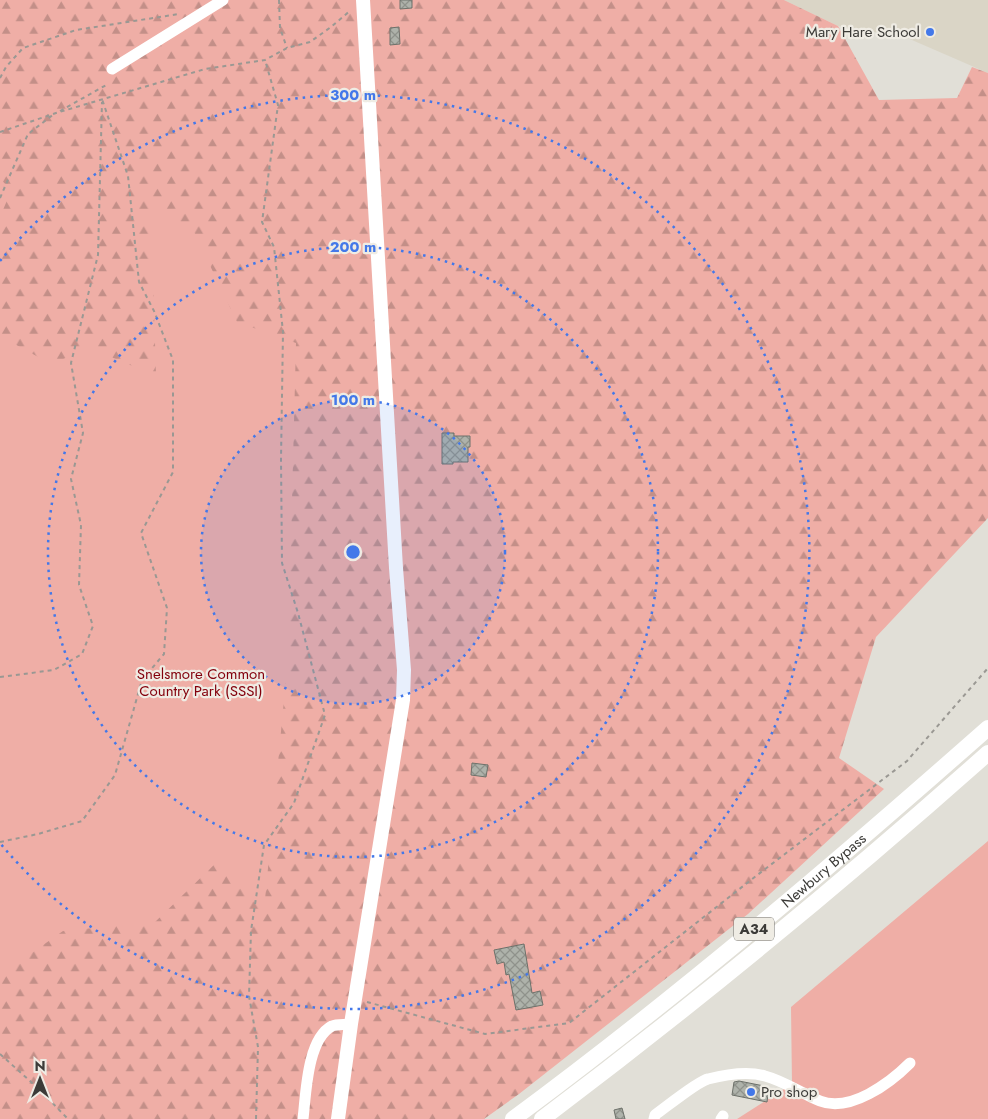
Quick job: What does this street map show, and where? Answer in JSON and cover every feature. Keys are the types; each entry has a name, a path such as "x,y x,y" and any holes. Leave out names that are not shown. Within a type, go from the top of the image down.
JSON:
{"highway":[{"name":"Newbury Bypass","path":"513,1119 632,1027 757,926 865,836 988,728"},
{"name":"Newbury Bypass","path":"542,1119 773,938 914,819 988,753"}],"main road":[{"path":"338,1119 351,1024 403,700 404,670 396,568 363,1"}],"street":[{"path":"112,69 223,0"},
{"path":"303,1119 312,1054 319,1037 333,1026 351,1024"},
{"path":"654,1119 655,1115 706,1079 736,1075 764,1075 822,1102 838,1103 860,1098 872,1092 896,1076 910,1063"}],"path":[{"path":"279,0 280,28 287,48"},
{"path":"0,132 56,113 205,69 265,60 287,48 310,42 363,1"},
{"path":"0,78 6,67 23,48 76,30 180,14"},
{"path":"256,1119 258,1047 250,996 251,931 264,845 294,803 325,715 298,613 282,563 281,459 284,332 274,247 262,222 278,105 265,60"},
{"path":"0,198 28,134 56,113 108,84"},
{"path":"0,677 54,670 82,654 93,626 79,585 81,525 70,479 83,433 72,363 98,255 102,100"},
{"path":"0,842 38,834 82,821 115,775 142,680 164,654 167,608 140,533 173,472 173,360 154,311 139,282 128,176 102,100"},
{"path":"356,999 485,1034 569,1022 907,761 988,668"},
{"path":"0,1054 40,1090 68,1119"}],"shaded area":[{"name":"Mary Hare School","path":"784,0 988,0 988,73 905,37 838,26"}],"green space":[{"name":"Snelsmore Common Country Park (SSSI)","path":"0,0 363,0 370,909 0,1068"},
{"path":"0,0 784,0 838,26 879,100 957,98 972,67 988,73 988,518 876,637 839,758 884,789 748,914 519,1094 484,1119 0,1119 0,968 6,971 63,931 155,922 217,862 264,910 288,658 296,343 237,322 194,232 151,209 156,376 90,348 51,364 0,336 0,217 11,191 0,178"},
{"path":"988,841 988,1119 737,1119 792,1084 791,1007"}],"building":[{"path":"400,0 412,0 412,8 400,9"},
{"path":"399,27 400,44 390,45 390,28"},
{"path":"442,433 454,433 454,436 470,436 468,462 442,464"},
{"path":"472,763 488,765 486,777 471,775"},
{"path":"524,944 532,993 540,991 543,1005 516,1010 509,974 506,975 504,962 497,964 494,950"},
{"name":"Pro shop","path":"739,1081 769,1087 767,1102 732,1095 734,1082"},
{"path":"622,1108 625,1119 616,1119 614,1110"}],"place":[{"name":"Mary Hare School","path":"930,32"},
{"name":"Pro shop","path":"751,1092"}]}
